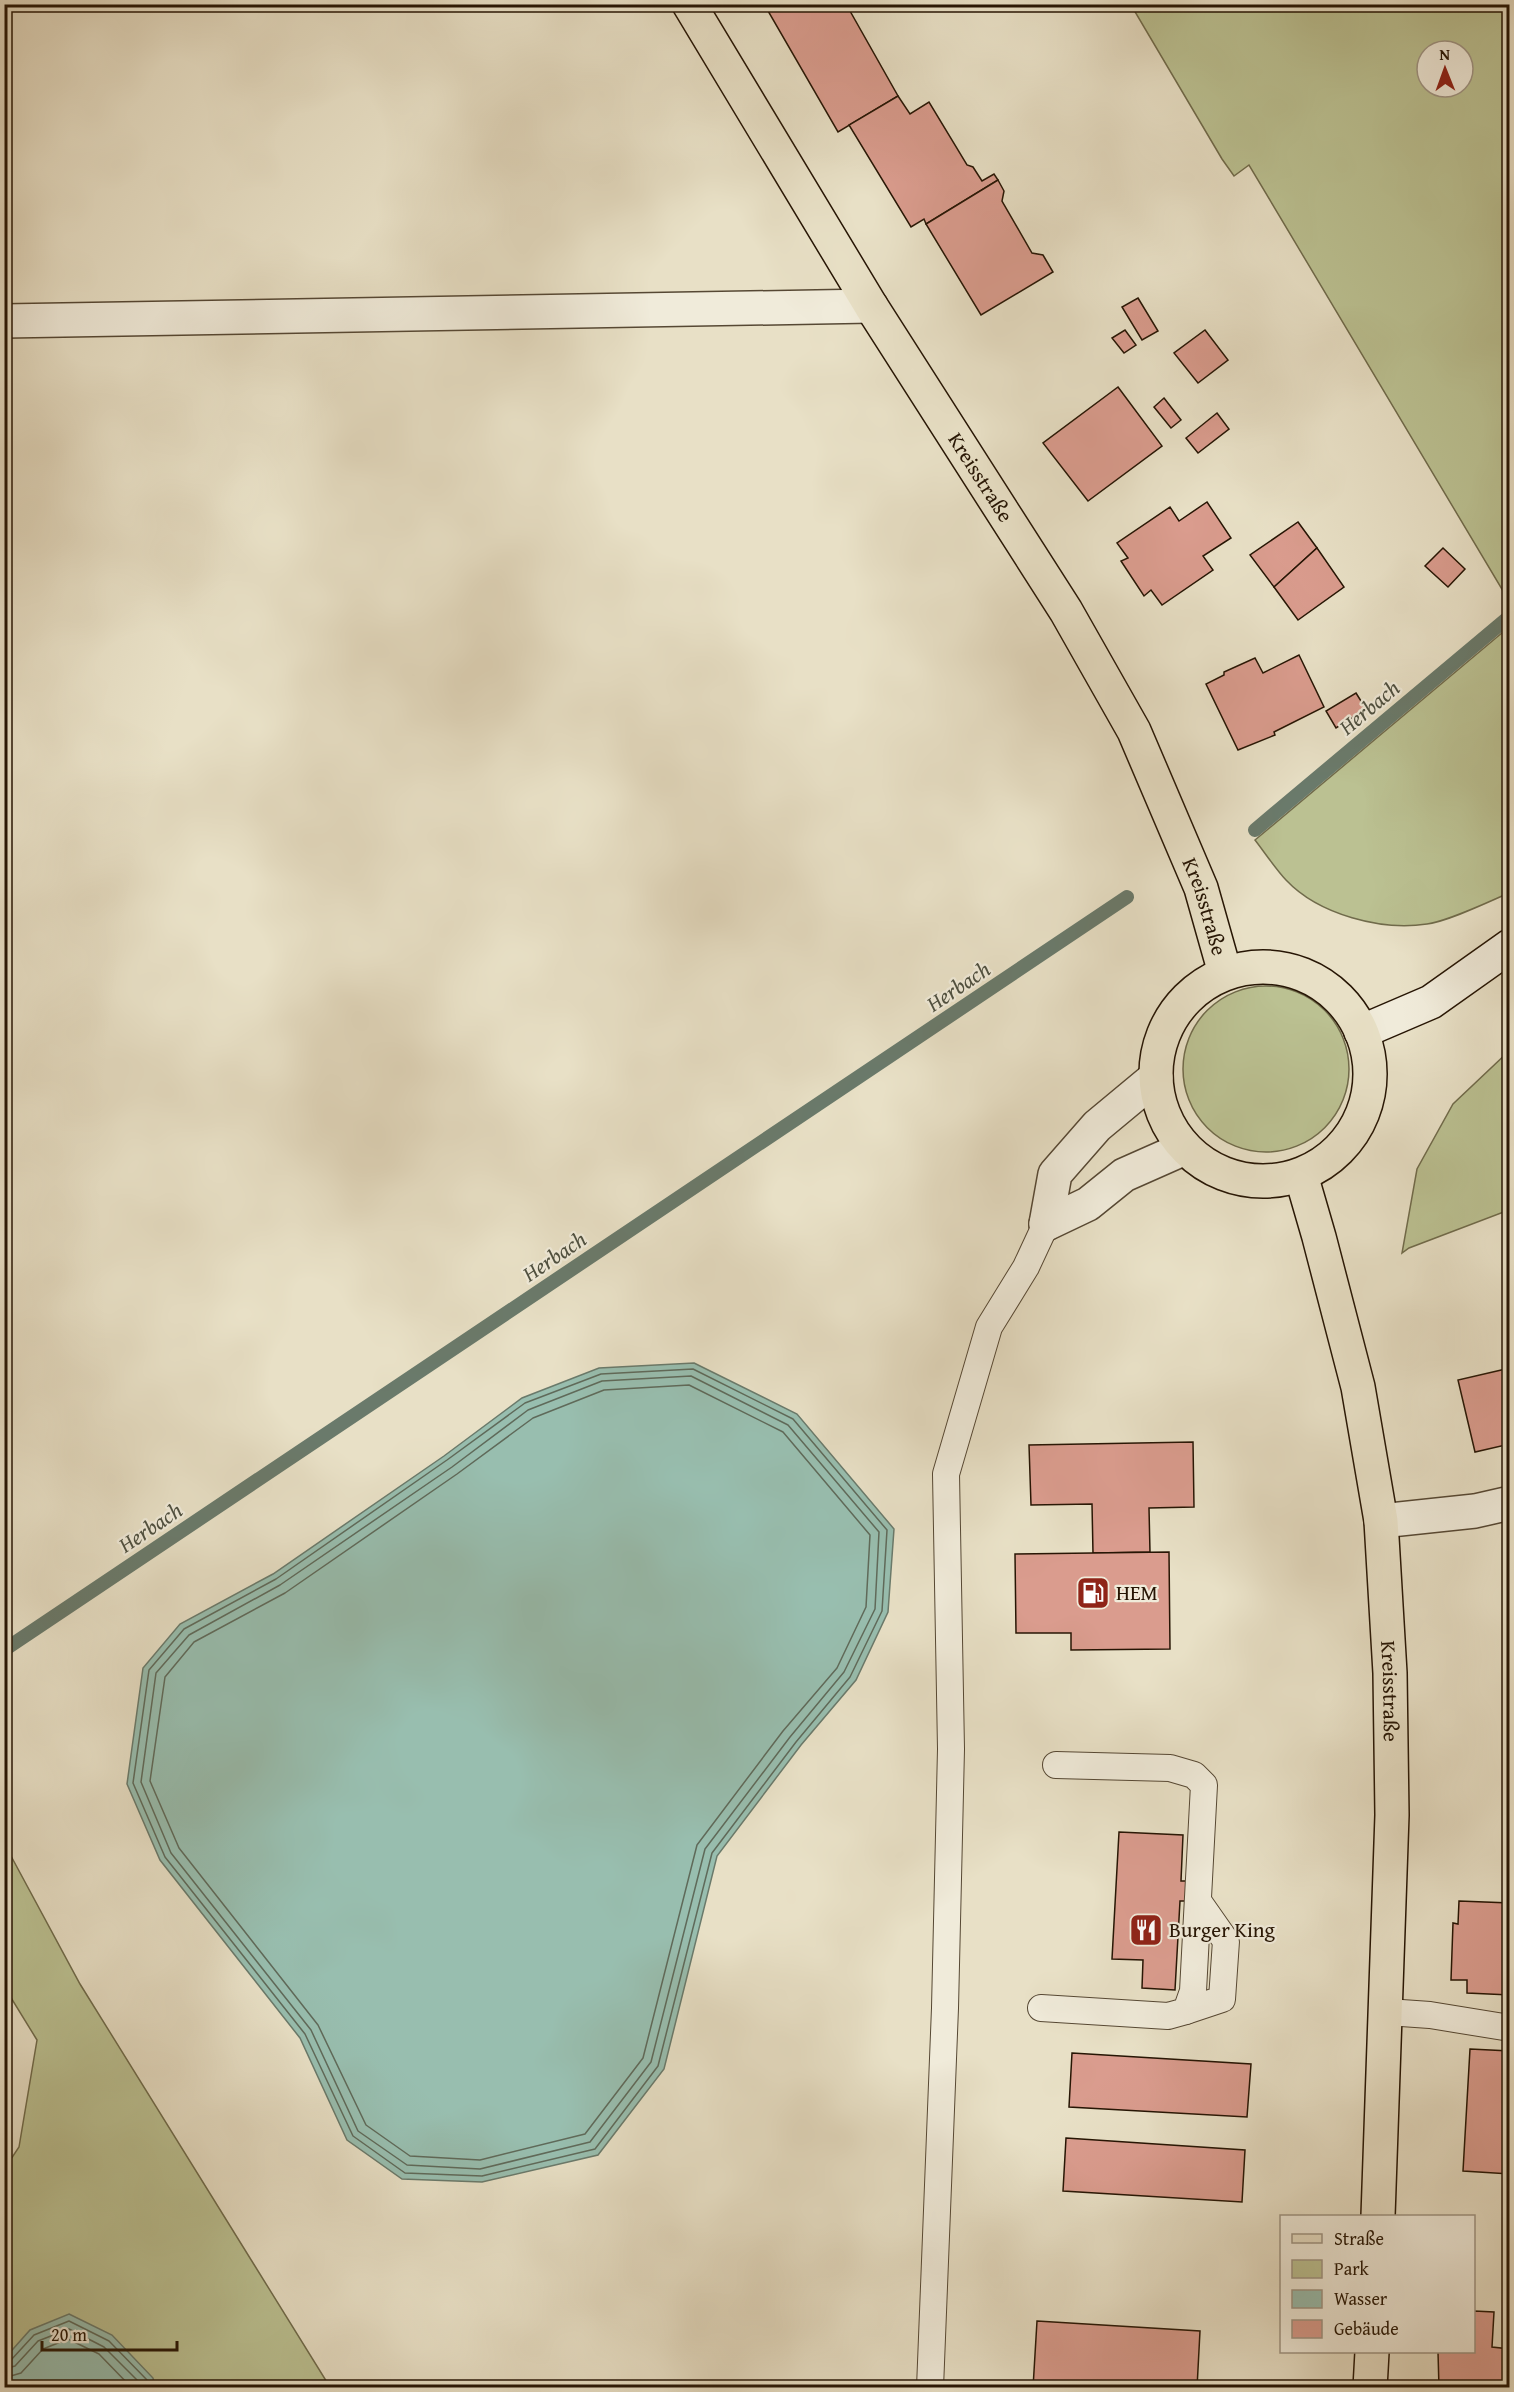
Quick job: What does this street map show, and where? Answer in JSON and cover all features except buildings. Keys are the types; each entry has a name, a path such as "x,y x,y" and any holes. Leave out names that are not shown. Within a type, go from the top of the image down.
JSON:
{"main road":[{"name":"Kreisstraße","path":"689,4 871,306 1066,610 1134,731 1201,888 1225,973"},
{"name":"Kreisstraße","path":"1253,967 1304,975 1323,986 1347,1008 1360,1032 1370,1052 1371,1070 1370,1090 1363,1115 1350,1139 1326,1161 1301,1175 1264,1180 1219,1172 1185,1148 1165,1117 1157,1090 1156,1059 1169,1015 1196,988 1225,973 1253,967"},
{"name":"Kreisstraße","path":"1301,1175 1358,1387 1381,1521 1390,1673 1392,1815 1387,2012 1378,2215"},
{"path":"1370,2388 1372,2353"}],"street":[{"path":"4,321 871,306"},
{"path":"1360,1032 1431,1002 1509,946"},
{"path":"1046,1224 1055,1174 1097,1126 1156,1077"},
{"path":"1046,1224 1088,1204 1124,1175 1185,1148"},
{"path":"1381,1521 1475,1511 1509,1503"}],"lane":[{"path":"930,2388 945,2008 951,1749 946,1474 989,1327 1026,1267 1046,1224"},
{"path":"1041,2008 1168,2016 1186,2011 1193,1991 1204,1785 1194,1775 1170,1768 1056,1765"},
{"path":"1387,2012 1430,2015 1509,2028"}],"green space":[{"path":"1131,5 1509,5 1509,601 1249,165 1234,176"},
{"path":"1509,627 1509,893 1446,919 1409,926 1352,918 1316,903 1300,892 1286,880 1255,840"},
{"path":"1266,986 1298,993 1325,1010 1342,1037 1349,1069 1342,1101 1325,1128 1298,1145 1266,1152 1234,1145 1207,1128 1190,1101 1183,1069 1190,1037 1207,1010 1234,993"},
{"path":"1509,1051 1509,1210 1409,1248 1402,1253 1417,1169 1453,1104"},
{"path":"4,1843 80,1984 330,2387 5,2387 5,2168 19,2147 37,2040 5,1988"}],"water":[{"path":"694,1363 797,1414 894,1529 888,1612 856,1680 801,1745 717,1856 664,2069 598,2155 482,2182 402,2179 347,2140 300,2038 160,1860 127,1784 143,1668 180,1624 273,1574 444,1456 522,1398 599,1368"},
{"path":"69,2314 112,2335 153,2378 155,2387 5,2387 5,2358 30,2330"}],"waterway":[{"name":"Herbach","path":"1255,830 1510,616"},
{"name":"Herbach","path":"4,1650 1127,897"}],"place":[{"name":"HEM","path":"1093,1593"},
{"name":"Burger King","path":"1146,1930"}]}
